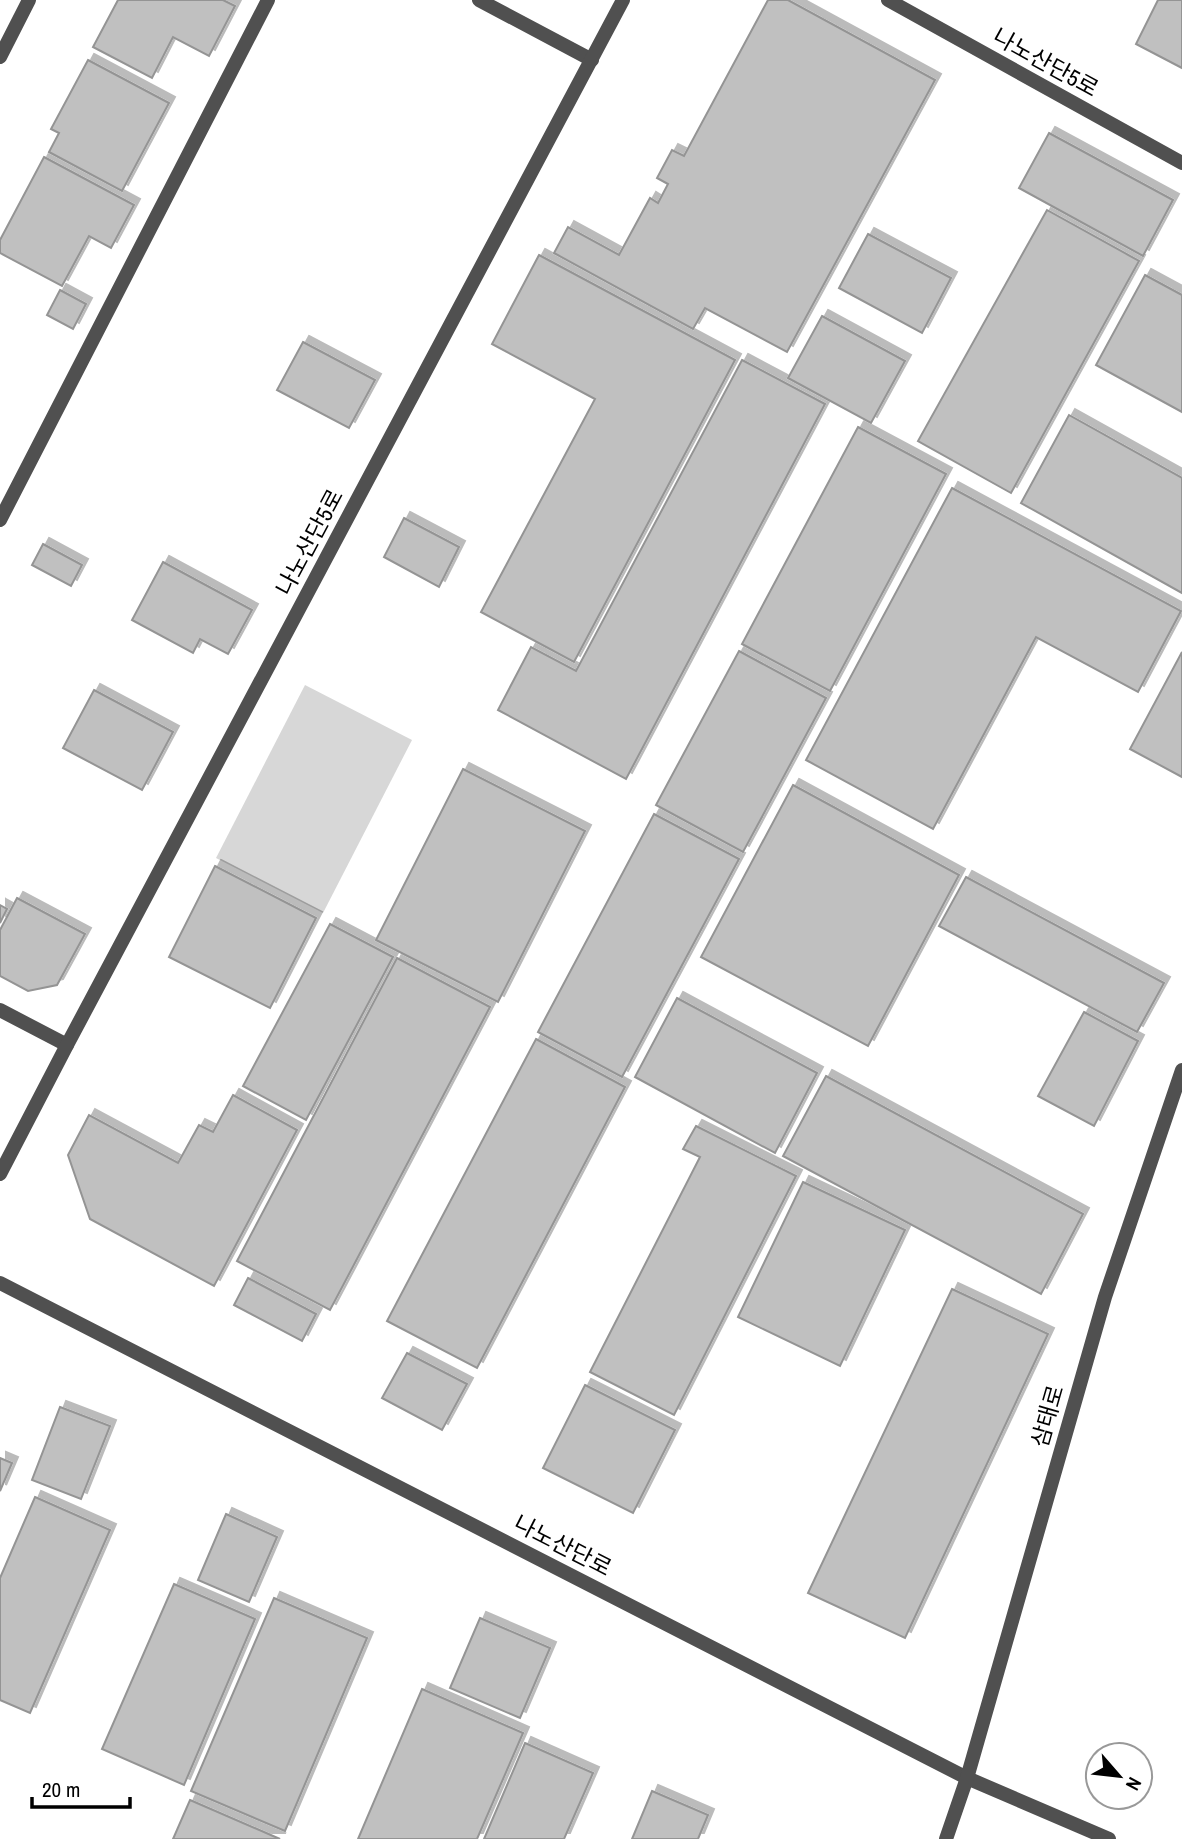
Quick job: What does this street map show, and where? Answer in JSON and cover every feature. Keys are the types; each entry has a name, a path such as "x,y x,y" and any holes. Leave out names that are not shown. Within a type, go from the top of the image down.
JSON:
{"street":[{"path":"0,57 29,0"},
{"path":"0,520 268,0"},
{"path":"479,0 592,60"},
{"name":"나노산단5로","path":"0,1174 66,1045 623,0"},
{"name":"나노산단5로","path":"888,0 1182,163"},
{"path":"0,1010 66,1045"},
{"name":"삼태로","path":"946,1839 967,1778 1105,1297 1182,1070"},
{"name":"나노산단로","path":"0,1283 967,1778 1109,1839"}],"shaded area":[{"path":"305,685 412,740 323,913 216,858"}],"building":[{"path":"118,0 223,0 235,6 209,56 173,37 152,78 93,47"},
{"path":"768,0 788,0 935,80 787,352 705,308 693,329 554,253 568,227 619,255 650,198 658,203 668,184 657,178 672,150 684,156"},
{"path":"1158,0 1182,0 1182,68 1136,44"},
{"path":"88,60 169,103 122,191 49,152 59,133 51,129"},
{"path":"1049,133 1173,200 1143,256 1019,188"},
{"path":"44,157 134,205 111,248 89,236 62,286 0,253 0,240"},
{"path":"1047,210 1139,261 1011,493 918,441"},
{"path":"868,234 951,278 922,333 839,288"},
{"path":"539,255 735,360 574,662 481,612 595,399 492,344"},
{"path":"1145,275 1182,295 1182,412 1096,365"},
{"path":"60,290 86,304 73,329 47,315"},
{"path":"822,316 905,361 871,423 788,378"},
{"path":"303,342 375,380 349,428 277,390"},
{"path":"742,360 825,404 626,779 498,710 531,647 576,671"},
{"path":"1069,415 1182,478 1182,593 1021,503"},
{"path":"858,427 946,474 830,691 742,644"},
{"path":"952,488 1181,611 1138,692 1036,637 933,829 806,760"},
{"path":"404,518 459,547 439,587 384,557"},
{"path":"43,544 82,565 71,586 32,565"},
{"path":"163,562 252,610 228,654 200,639 193,653 132,620"},
{"path":"739,651 826,698 743,852 656,805"},
{"path":"1182,652 1182,777 1130,749"},
{"path":"94,690 173,732 142,790 63,748"},
{"path":"463,769 585,831 498,1002 376,940"},
{"path":"793,785 959,875 868,1046 701,957"},
{"path":"654,814 739,859 622,1077 538,1032"},
{"path":"215,866 316,918 270,1008 169,957"},
{"path":"966,877 1164,983 1137,1032 939,926"},
{"path":"17,898 85,934 57,985 28,991 0,976 0,930"},
{"path":"0,905 7,909 0,923"},
{"path":"330,924 393,957 306,1120 243,1086"},
{"path":"397,958 490,1007 330,1310 237,1261"},
{"path":"677,998 817,1073 775,1153 635,1077"},
{"path":"1084,1012 1138,1041 1094,1126 1038,1096"},
{"path":"536,1039 625,1087 477,1368 387,1321"},
{"path":"826,1076 1083,1214 1041,1294 783,1156"},
{"path":"233,1095 297,1130 214,1286 90,1219 68,1155 89,1115 178,1163 199,1125 213,1132"},
{"path":"696,1126 796,1176 674,1415 590,1372 700,1157 683,1149"},
{"path":"803,1182 905,1230 840,1366 738,1317"},
{"path":"248,1278 316,1314 302,1341 234,1305"},
{"path":"952,1289 1048,1334 905,1638 808,1593"},
{"path":"407,1353 467,1384 442,1430 382,1398"},
{"path":"585,1385 675,1430 633,1513 543,1468"},
{"path":"60,1407 110,1426 81,1499 32,1480"},
{"path":"0,1458 12,1463 0,1491"},
{"path":"35,1497 110,1530 30,1713 0,1700 0,1578"},
{"path":"226,1514 277,1537 249,1602 198,1580"},
{"path":"174,1584 255,1619 184,1785 102,1749"},
{"path":"274,1598 367,1638 285,1831 191,1791"},
{"path":"480,1618 550,1648 520,1718 450,1688"},
{"path":"422,1689 523,1733 477,1839 358,1839"},
{"path":"525,1743 593,1773 564,1839 484,1839"},
{"path":"652,1791 708,1815 698,1839 632,1839"},
{"path":"190,1800 280,1839 173,1839"}]}
